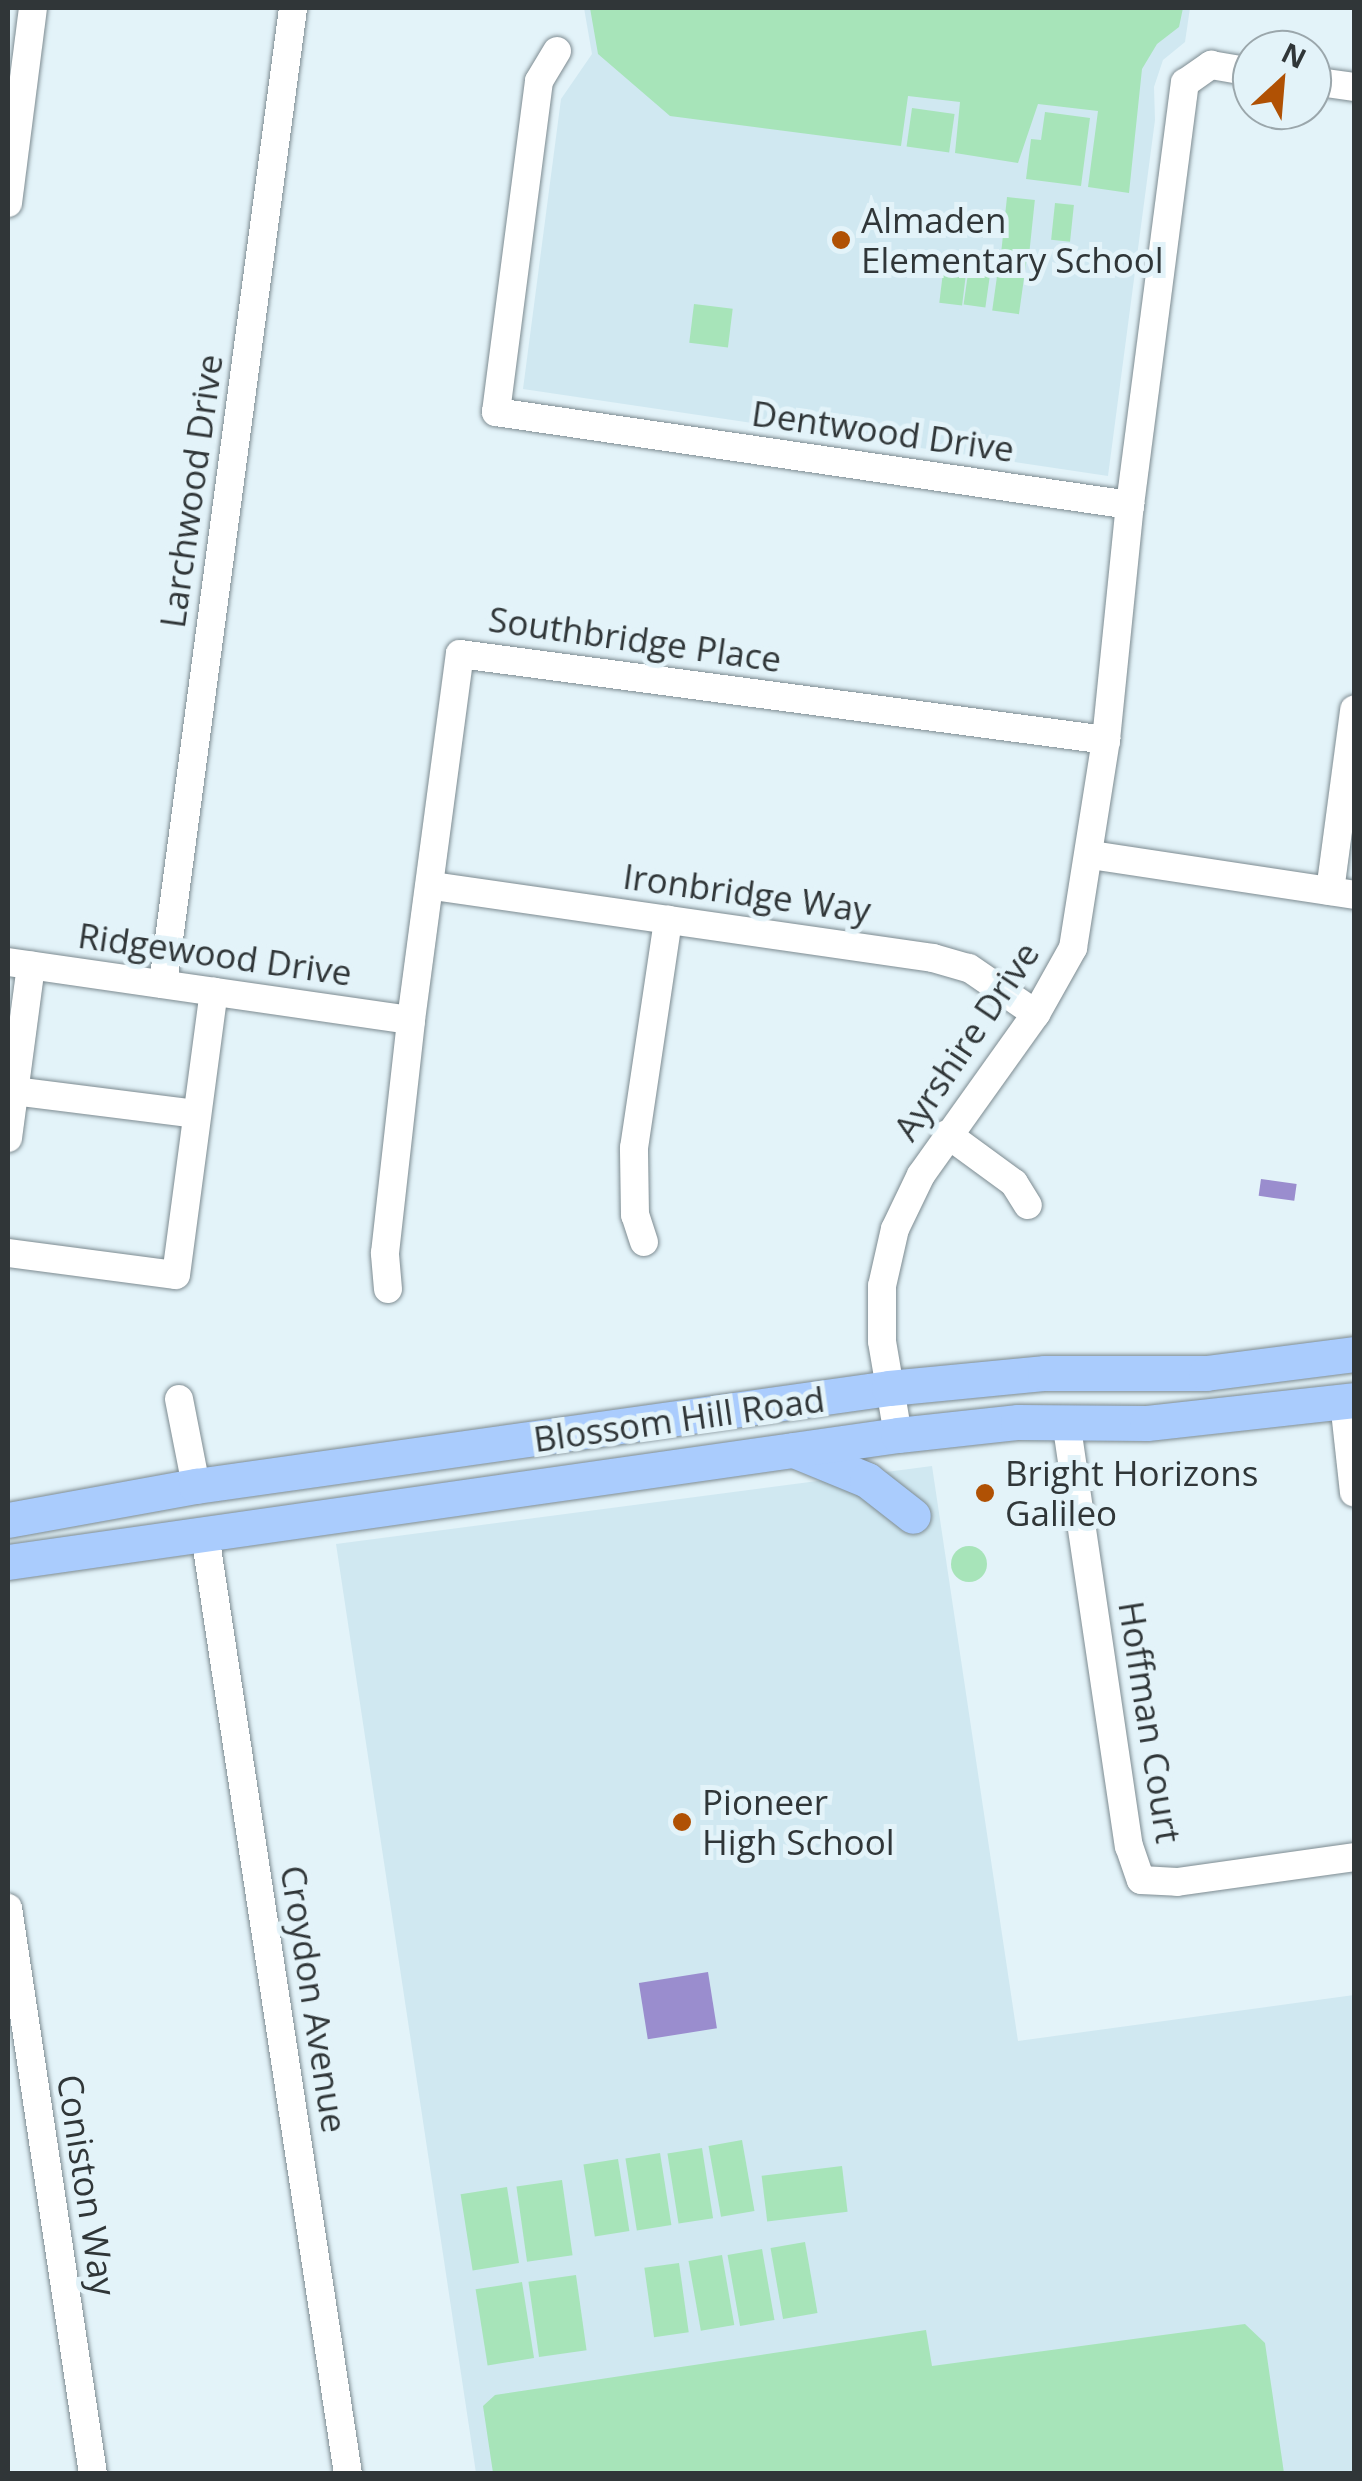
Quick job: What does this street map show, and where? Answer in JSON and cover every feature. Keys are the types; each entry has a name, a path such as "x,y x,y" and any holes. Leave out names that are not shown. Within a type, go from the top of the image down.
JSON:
{"main road":[{"name":"Blossom Hill Road","path":"8,1520 196,1486 888,1388 1045,1373 1206,1373 1354,1354"},
{"name":"Blossom Hill Road","path":"8,1562 898,1434 1066,1422 1162,1422 1351,1395"},
{"path":"793,1450 866,1480 914,1516"}],"street":[{"path":"8,203 33,8"},
{"name":"Larchwood Drive","path":"163,984 293,8"},
{"name":"Dentwood Drive","path":"557,52 538,81 496,412 1130,505"},
{"path":"1130,505 1185,84 1211,65 1232,69"},
{"name":"Ayrshire Drive","path":"898,1434 888,1388 882,1286 895,1230 947,1134 1036,1014 1074,948 1106,740 1130,505"},
{"name":"Southbridge Place","path":"388,1289 385,1253 411,1020 433,886 460,654 1106,740"},
{"path":"1091,855 1342,893 1354,710"},
{"name":"Ironbridge Way","path":"433,886 934,958 968,968 1036,1014"},
{"path":"644,1242 636,1214 634,1148 668,920"},
{"path":"8,1138 14,1091 19,964"},
{"name":"Ridgewood Drive","path":"19,964 411,1020"},
{"path":"8,1252 176,1275 214,992"},
{"path":"14,1091 196,1114"},
{"path":"947,1134 1014,1183 1028,1205"},
{"path":"1351,1395 1354,1492"},
{"path":"179,1399 196,1486"},
{"name":"Hoffman Court","path":"1066,1422 1129,1846 1141,1880 1177,1882 1354,1857"},
{"name":"Croydon Avenue","path":"205,1535 348,2474"},
{"name":"Coniston Way","path":"8,1908 93,2474"}],"shaded area":[{"name":"Almaden Elementary School","path":"584,8 1190,8 1185,42 1163,60 1154,87 1155,120 1108,476 523,389 561,99 592,54"},
{"path":"1261,1179 1297,1184 1294,1201 1259,1196"},
{"name":"Pioneer High School","path":"932,1466 1018,2041 1354,1995 1354,2473 476,2473 336,1544"},
{"path":"708,1972 717,2028 648,2039 639,1983"}],"green space":[{"path":"590,8 1183,8 1179,27 1157,44 1142,69 1129,193 1088,187 1098,111 1038,104 1018,163 955,153 960,102 908,96 901,146 670,116 598,54"},
{"path":"912,108 955,114 949,153 907,147"},
{"path":"1045,112 1090,118 1081,186 1026,179 1031,139 1041,140"},
{"path":"1007,197 1035,200 1029,254 1001,251"},
{"path":"1055,203 1074,205 1070,242 1051,240"},
{"path":"1000,255 1027,259 1019,314 992,310"},
{"path":"945,256 968,259 962,305 939,303"},
{"path":"970,259 992,262 985,308 964,305"},
{"path":"694,304 733,309 728,347 689,343"},
{"path":"969,1546 981,1552 987,1564 981,1576 969,1582 957,1576 951,1564 957,1552"},
{"path":"742,2140 755,2211 721,2217 709,2146"},
{"path":"702,2148 713,2218 679,2224 667,2153"},
{"path":"660,2153 671,2225 637,2231 625,2158"},
{"path":"618,2159 629,2231 595,2237 583,2164"},
{"path":"842,2166 848,2212 767,2222 762,2176"},
{"path":"562,2180 573,2255 527,2262 516,2186"},
{"path":"507,2187 519,2263 473,2270 461,2194"},
{"path":"805,2242 818,2313 783,2319 771,2248"},
{"path":"762,2249 775,2320 740,2326 728,2255"},
{"path":"722,2255 734,2325 701,2331 689,2261"},
{"path":"679,2263 689,2332 654,2337 644,2268"},
{"path":"576,2275 587,2350 539,2357 528,2282"},
{"path":"522,2282 534,2358 488,2365 476,2289"},
{"path":"1245,2324 1265,2343 1284,2473 493,2473 483,2406 495,2395 926,2330 932,2366"}],"place":[{"name":"Almaden Elementary School","path":"841,240"},
{"name":"Bright Horizons Galileo","path":"985,1493"},
{"name":"Pioneer High School","path":"682,1822"}]}
